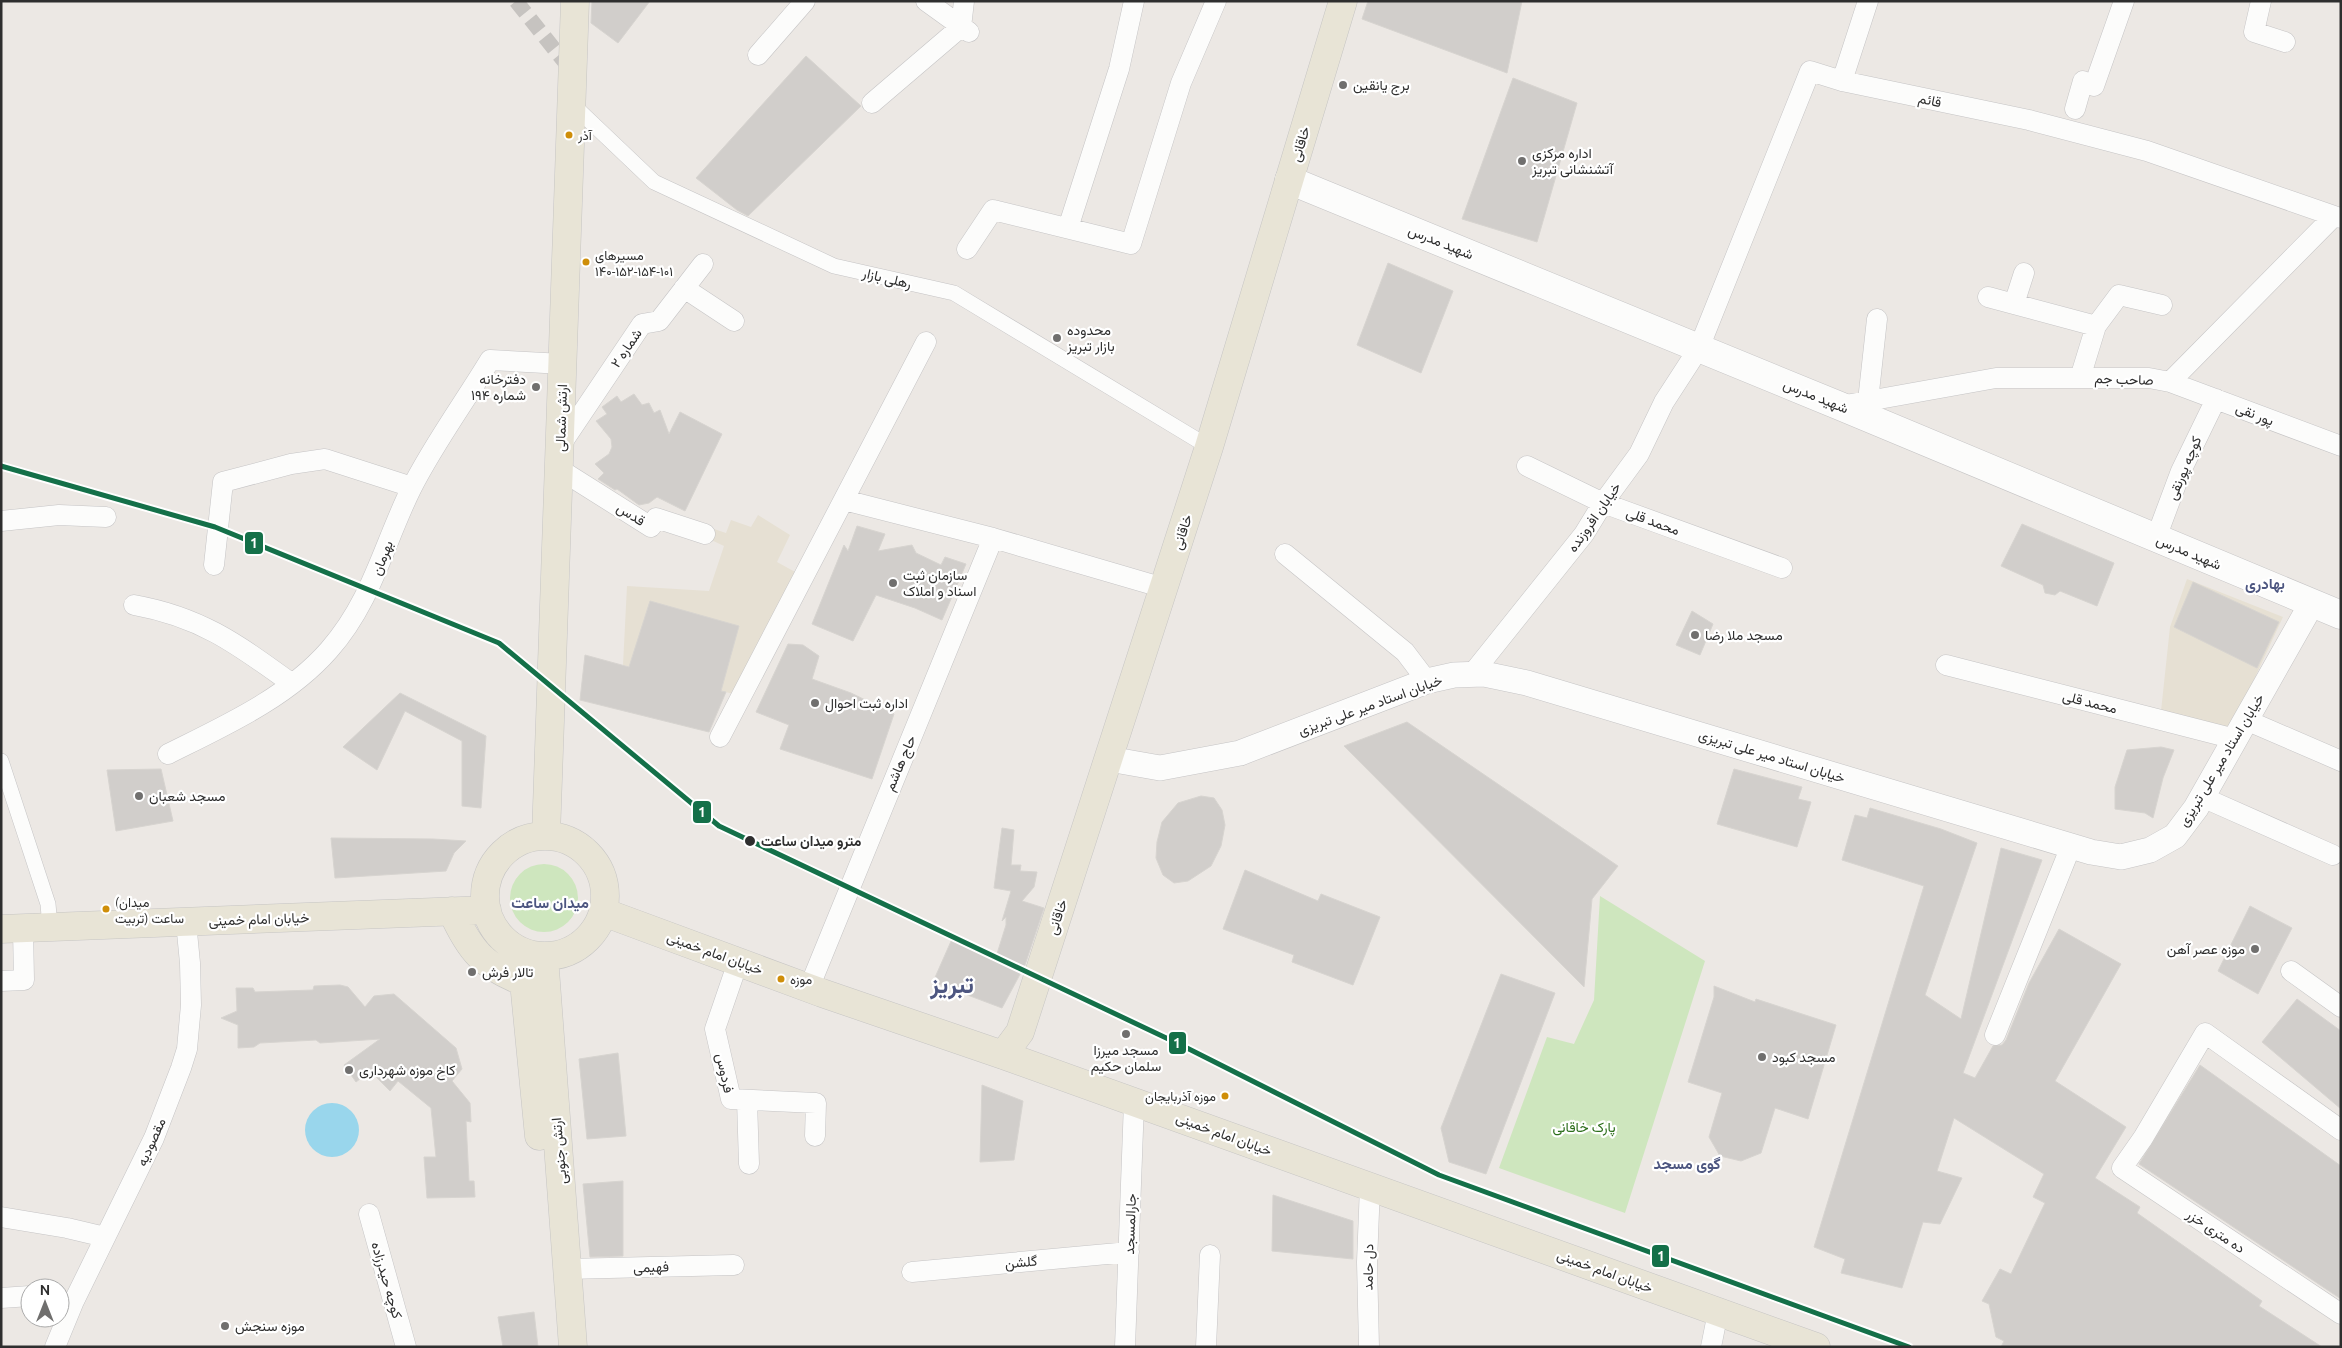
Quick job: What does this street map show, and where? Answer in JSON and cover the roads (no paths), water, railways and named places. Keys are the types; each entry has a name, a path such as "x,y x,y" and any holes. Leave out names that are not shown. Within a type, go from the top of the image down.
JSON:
{"main road":[{"name":"ارتش شمالی","path":"546,836 575,1"},
{"name":"خاقانی","path":"1003,1055 1020,1032 1164,588 1209,447 1342,1"},
{"name":"شهید مدرس","path":"1289,180 1840,406 2341,615"},
{"path":"546,836 562,838 576,844 593,860 604,881 605,897 603,912 592,933 574,948 560,954 544,956 528,954 514,947 502,937 492,925 487,910 485,894 487,879 503,853 516,843 546,836"},
{"name":"خیابان امام خمینی","path":"12,929 487,910"},
{"path":"452,911 463,935 482,960 504,974 524,982 540,1145 562,1192"},
{"name":"خیابان امام خمینی","path":"603,912 809,988 1003,1055 1816,1347"},
{"name":"ارتش جنوبی","path":"544,956 573,1347"}],"street":[{"path":"758,55 805,1"},
{"path":"926,1 965,30"},
{"path":"964,1 965,30"},
{"path":"1068,228 1119,69 1134,1"},
{"path":"967,249 993,210 1131,244 1181,84 1216,1"},
{"path":"1842,81 1868,1"},
{"path":"2075,109 2083,81 2094,86 2124,1"},
{"path":"2261,1 2254,32 2284,42"},
{"path":"872,103 965,30"},
{"name":"قائم","path":"1699,348 1810,71 1842,81 2029,120 2147,151 2338,217"},
{"name":"رهلی بازار","path":"572,104 654,182 834,266 954,293 1209,447"},
{"name":"صاحب جم","path":"1840,406 1996,378 2149,378 2170,382 2338,217"},
{"name":"شماره ۲","path":"560,458 642,324 659,321 703,264"},
{"path":"2014,304 2024,273"},
{"path":"684,288 734,321"},
{"path":"2080,378 2096,326 2119,295 2162,305"},
{"path":"1988,297 2096,326"},
{"path":"1868,401 1877,319"},
{"path":"720,737 926,342"},
{"name":"خیابان افروزنده","path":"1472,674 1584,534 1603,503 1639,454 1664,402 1699,348"},
{"name":"بهرمان","path":"168,754 231,723 290,684 324,655 350,623 370,588 412,487 490,360 563,364"},
{"name":"پور نقی","path":"2170,382 2341,446"},
{"name":"کوچه پورنقی","path":"2156,538 2181,471 2216,399"},
{"name":"قدس","path":"560,458 651,526 656,518 705,534"},
{"path":"214,565 223,482 291,464 325,459 412,487"},
{"name":"محمد قلی","path":"1527,466 1603,503 1782,568"},
{"path":"844,500 993,538 1164,588"},
{"path":"1,521 58,515 106,517"},
{"name":"حاج هاشم","path":"809,988 993,538"},
{"path":"1285,554 1405,652 1427,681"},
{"name":"خیابان استاد میر علی تبریزی","path":"1109,759 1160,768 1240,753 1427,681 1454,675 1484,674 1528,683 2071,846 2121,857 2150,850 2175,836 2202,797 2312,603"},
{"path":"134,605 163,610 187,618 246,651 290,684"},
{"name":"محمد قلی","path":"1946,665 2240,729 2341,761"},
{"path":"1,761 48,904 50,927"},
{"path":"2202,797 2333,854"},
{"path":"1995,1035 2071,846"},
{"name":"مقصودیه","path":"70,1295 105,1237 154,1138 187,1048 191,1005 186,922"},
{"path":"1,980 24,980 12,929"},
{"name":"فردوس","path":"738,962 715,1029 731,1099 816,1103 815,1136"},
{"path":"2291,971 2341,1007"},
{"name":"ده متری خزر","path":"2341,1130 2205,1033 2143,1138 2122,1168 2341,1314"},
{"path":"747,1100 749,1164"},
{"name":"جارالمسجد","path":"1124,1347 1134,1102"},
{"name":"دل حامد","path":"1368,1347 1367,1262 1370,1186"},
{"name":"کوچه حیدرزاده","path":"369,1214 406,1347"},
{"path":"1,1217 58,1226 105,1237"},
{"name":"گلشن","path":"912,1272 1129,1252"},
{"path":"1206,1347 1210,1255"},
{"name":"فهیمی","path":"567,1270 734,1265"},
{"path":"1,1298 20,1297"},
{"path":"1711,1347 1718,1312"},
{"name":"مقصودیه","path":"55,1347 60,1328"}],"water":[{"path":"332,1103 342,1105 351,1111 357,1120 359,1130 357,1140 351,1149 342,1155 332,1157 322,1155 313,1149 307,1140 305,1130 307,1120 313,1111 322,1105"}],"tunnel":[{"path":"516,1 571,70"}],"place":[{"name":"برج یانقین","path":"1343,85"},
{"name":"آذر","path":"569,135"},
{"name":"اداره مرکزی آتشنشانی تبریز","path":"1522,161"},
{"name":"مسیرهای ۱۴۰-۱۵۲-۱۵۴-۱۰۱","path":"586,262"},
{"name":"محدوده بازار تبریز","path":"1057,338"},
{"name":"دفترخانه شماره ۱۹۴","path":"536,387"},
{"name":"سازمان ثبت اسناد و املاک","path":"893,583"},
{"name":"مسجد ملا رضا","path":"1695,635"},
{"name":"اداره ثبت احوال","path":"815,703"},
{"name":"مسجد شعبان","path":"139,796"},
{"name":"مترو میدان ساعت","path":"750,841"},
{"name":"(میدان ساعت (تربیت","path":"106,909"},
{"name":"موزه عصر آهن","path":"2255,949"},
{"name":"تالار فرش","path":"472,972"},
{"name":"موزه","path":"781,979"},
{"name":"مسجد میرزا سلمان حکیم","path":"1126,1034"},
{"name":"مسجد کبود","path":"1762,1057"},
{"name":"کاخ موزه شهرداری","path":"349,1070"},
{"name":"موزه آذربایجان","path":"1225,1096"},
{"name":"موزه سنجش","path":"225,1326"}],"district":[{"name":"بهادری","path":"2265,583"},
{"name":"میدان ساعت","path":"550,902"},
{"name":"تبریز","path":"952,984"},
{"name":"گوی مسجد","path":"1687,1163"}],"park label":[{"name":"پارک خاقانی","path":"1584,1127"}]}
